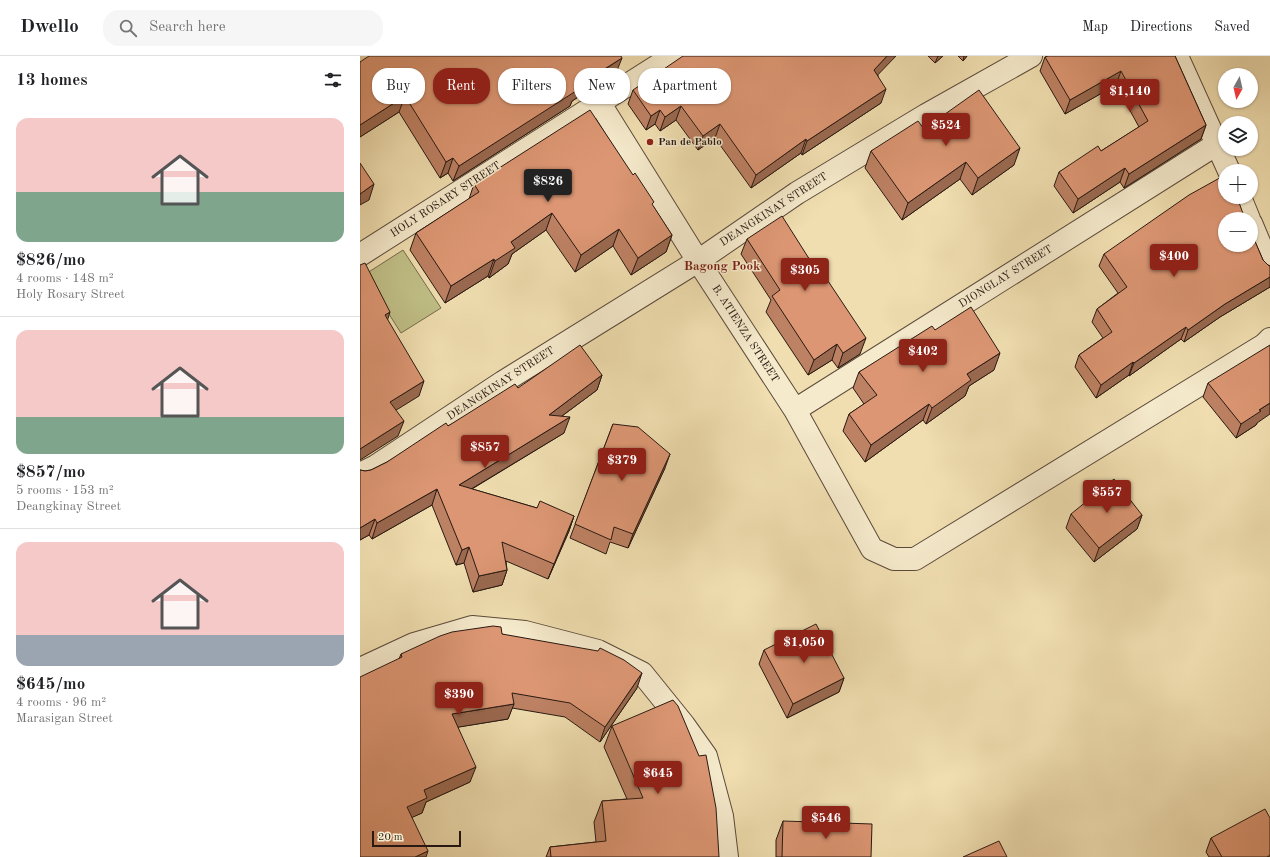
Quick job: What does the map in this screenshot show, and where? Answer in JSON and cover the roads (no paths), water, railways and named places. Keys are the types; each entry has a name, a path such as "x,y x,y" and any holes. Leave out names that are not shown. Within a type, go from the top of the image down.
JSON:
{"street":[{"name":"HOLY ROSARY STREET","path":"630,83 673,56"},
{"name":"DEANGKINAY STREET","path":"360,474 376,466 503,382 698,261 797,193 926,116 1031,56"},
{"path":"1177,56 1226,164"},
{"name":"HOLY ROSARY STREET","path":"360,255 596,104"},
{"name":"B. ATIENZA STREET","path":"600,104 698,261 795,410 872,549 894,559 915,559 1258,349 1270,339"},
{"name":"DIONGLAY STREET","path":"795,410 1217,144"},
{"path":"1258,240 1270,268"},
{"path":"360,670 414,644 472,628 525,632 598,651 642,673 684,725 706,756 722,816 727,857"}],"place":[{"name":"Pan de Pablo","path":"650,142"}],"district":[{"name":"Bagong Pook","path":"722,266"}]}
